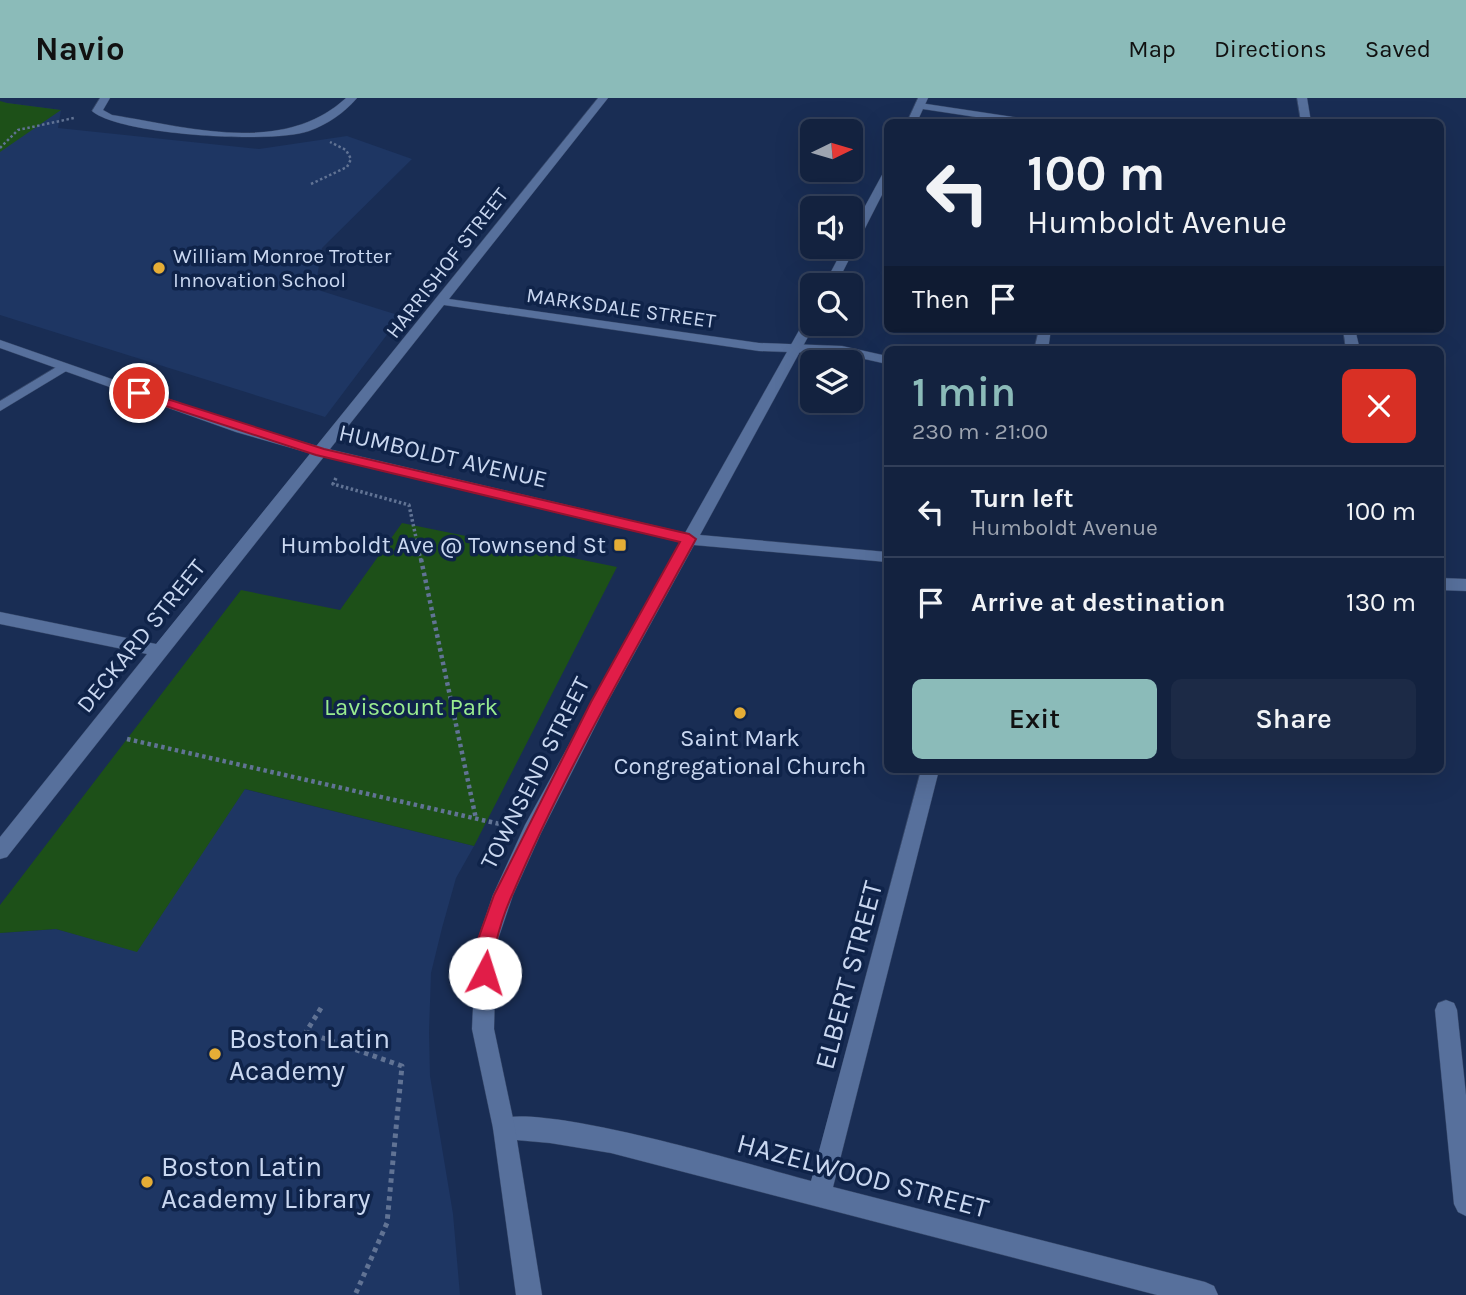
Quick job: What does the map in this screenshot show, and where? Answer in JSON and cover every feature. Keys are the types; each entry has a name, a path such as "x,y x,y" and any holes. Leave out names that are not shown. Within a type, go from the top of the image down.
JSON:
{"street":[{"path":"105,98 97,111 109,118 248,136 275,135 300,130 327,120 352,98"},
{"name":"HARRISHOF STREET","path":"321,452 603,98"},
{"path":"1302,98 1306,119"},
{"path":"914,119 922,102 1010,119"},
{"path":"863,221 884,180"},
{"name":"MARKSDALE STREET","path":"440,301 759,347 842,351 884,359"},
{"name":"TOWNSEND STREET","path":"529,1295 504,1128 483,1029 486,945 503,895 532,831 599,702 803,336"},
{"name":"HUMBOLDT AVENUE","path":"0,344 242,429 343,458 689,539 884,557"},
{"path":"0,407 63,367"},
{"name":"DECKARD STREET","path":"0,851 321,452"},
{"path":"1444,584 1466,585"},
{"path":"0,618 161,651"},
{"name":"ELBERT STREET","path":"819,1194 929,773"},
{"path":"1446,1010 1466,1204"},
{"name":"HAZELWOOD STREET","path":"504,1128 580,1135 611,1141 1205,1295"}],"path":[{"path":"0,148 19,130 97,111"},
{"path":"300,130 346,150 351,159 347,167 311,184"},
{"path":"343,458 334,484 409,505 476,819"},
{"path":"96,732 532,831"},
{"path":"321,1008 306,1032 402,1066 387,1223 355,1295"}],"shaded area":[{"name":"William Monroe Trotter Innovation School","path":"0,102 61,110 58,128 259,149 347,136 412,159 322,248 315,289 401,316 325,417 0,315"},
{"name":"Boston Latin Academy","path":"244,789 474,846 456,878 431,973 429,1032 430,1076 453,1214 460,1295 0,1295 0,933 56,929 137,951"}],"green space":[{"path":"0,101 7,103 61,110 0,152"},
{"name":"Laviscount Park","path":"402,523 617,567 474,846 245,789 137,952 56,929 0,933 0,905 241,590 340,610"}],"place":[{"name":"William Monroe Trotter Innovation School","path":"159,268"},
{"name":"Humboldt Ave @ Townsend St","path":"620,545"},
{"name":"Saint Mark Congregational Church","path":"740,713"},
{"name":"Boston Latin Academy","path":"215,1054"},
{"name":"Boston Latin Academy Library","path":"147,1182"}],"route":[{"path":"139,393 242,429 321,452 689,539 532,831 503,895 486,945 485,973"}]}
